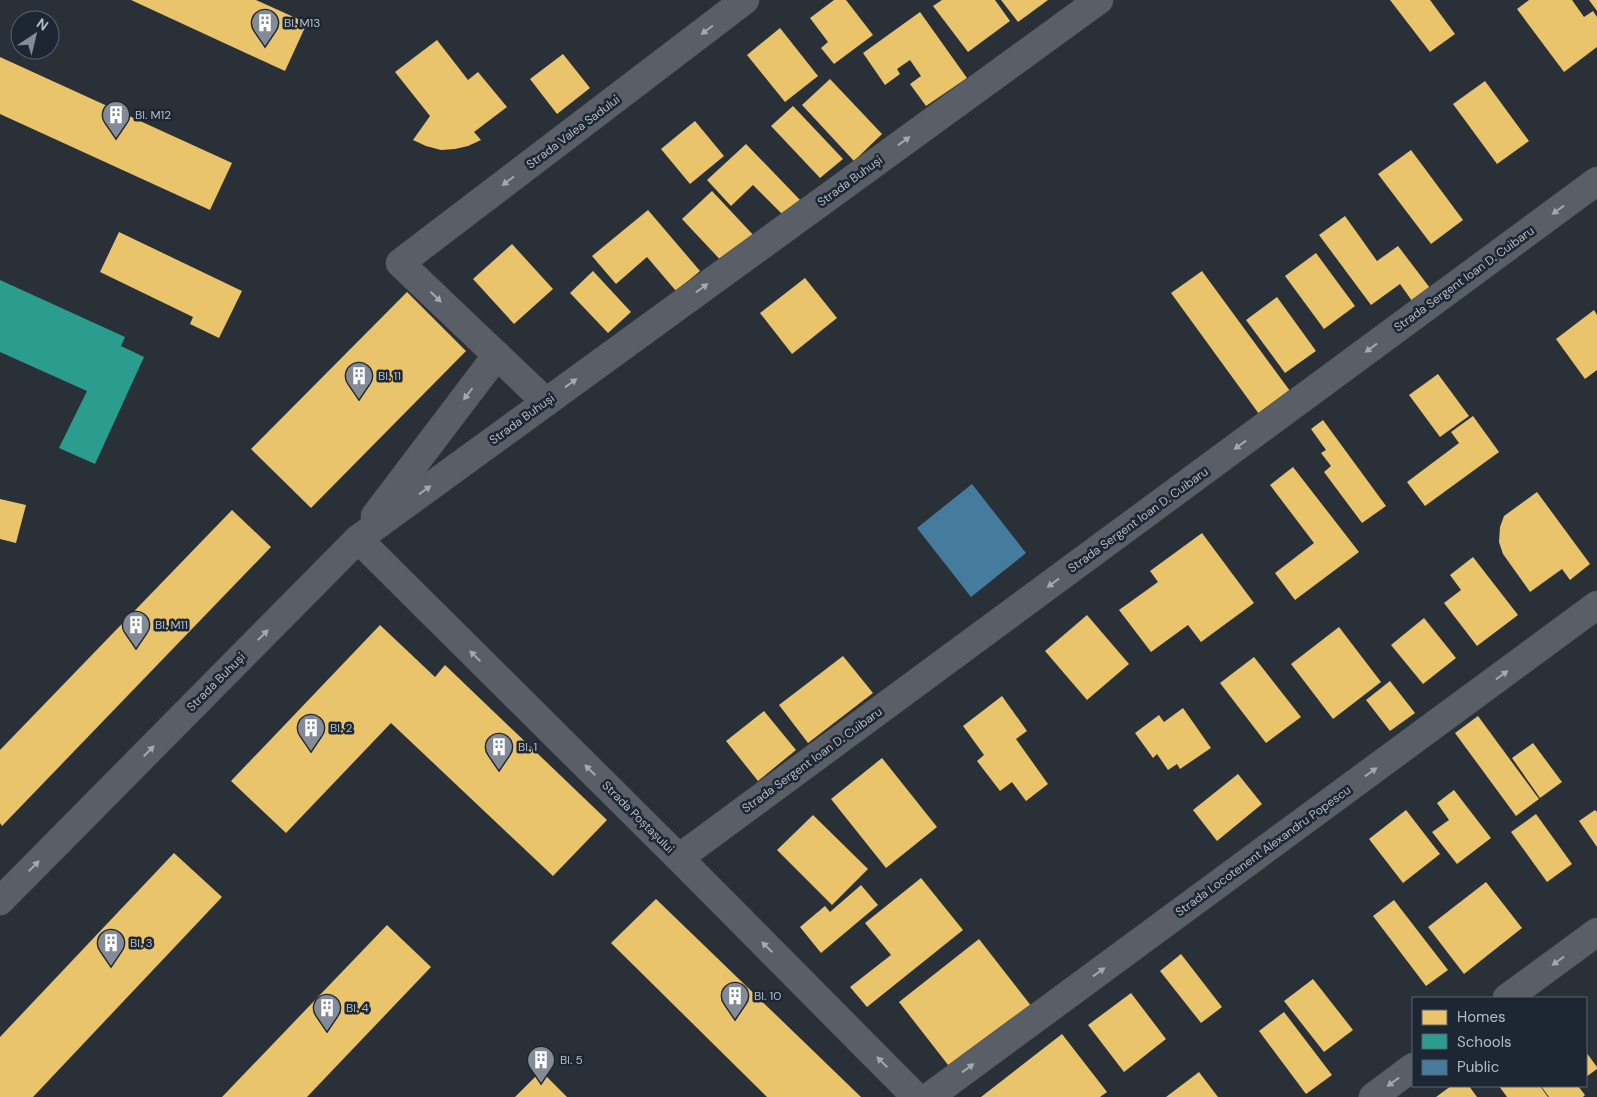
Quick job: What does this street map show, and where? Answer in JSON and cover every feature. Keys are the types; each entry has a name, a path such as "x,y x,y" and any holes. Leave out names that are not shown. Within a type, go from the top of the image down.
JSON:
{"street":[{"name":"Strada Valea Sadului","path":"497,355 400,263 745,0"},
{"name":"Strada Buhuși","path":"0,901 358,539 1099,0"},
{"name":"Strada Sergent Ioan D. Cuibaru","path":"679,858 1597,181"},
{"path":"358,539 497,355 546,402"},
{"name":"Strada Poștașului","path":"358,539 916,1097"},
{"name":"Strada Locotenent Alexandru Popescu","path":"929,1097 1597,605"},
{"path":"1508,997 1597,932"},
{"path":"1373,1097 1412,1068"}],"building: Homes":[{"name":"Bl. M13","path":"131,0 256,0 307,23 285,71"},
{"path":"834,0 846,0 873,35 834,64 821,48 828,42 810,18"},
{"path":"942,0 995,0 1010,21 968,52 933,6"},
{"path":"1001,0 1048,0 1018,22"},
{"path":"1390,0 1430,0 1455,34 1430,52"},
{"path":"1529,0 1572,0 1584,17 1593,11 1597,17 1597,47 1564,72 1517,9"},
{"path":"1589,0 1597,0 1597,11"},
{"path":"920,12 967,78 926,106 910,84 921,76 910,60 897,69 900,74 885,85 863,53"},
{"path":"780,28 818,76 785,102 747,55"},
{"path":"437,40 468,80 478,72 507,107 474,132 481,140 455,149 441,150 413,140 430,116 395,72"},
{"path":"563,54 590,88 557,114 530,79"},
{"name":"Bl. M12","path":"0,57 232,163 210,210 0,114"},
{"path":"830,79 882,134 854,161 802,105"},
{"path":"1485,81 1529,141 1497,164 1453,104"},
{"path":"793,106 843,159 820,178 771,126"},
{"path":"695,121 724,156 690,184 661,149"},
{"path":"746,144 801,201 785,217 753,185 731,206 707,180"},
{"path":"1411,150 1463,220 1431,244 1378,174"},
{"path":"712,191 757,239 727,267 682,219"},
{"path":"648,210 700,271 676,291 647,257 616,284 592,256"},
{"path":"1345,216 1377,261 1398,246 1430,288 1412,301 1400,284 1371,305 1319,235"},
{"path":"119,232 242,291 219,338 190,324 193,317 100,272"},
{"path":"512,244 553,289 514,324 473,279"},
{"path":"1316,253 1355,306 1324,329 1285,276"},
{"path":"593,271 631,312 608,333 570,293"},
{"path":"1202,271 1290,391 1259,414 1171,293"},
{"path":"805,278 837,318 792,354 760,313"},
{"name":"Bl. 11","path":"407,292 466,351 311,508 251,449"},
{"path":"1277,297 1316,351 1285,373 1246,320"},
{"path":"1594,310 1597,315 1597,370 1585,379 1556,339"},
{"path":"1438,374 1469,416 1440,437 1409,395"},
{"path":"1473,416 1499,452 1425,506 1407,482 1459,443 1451,432"},
{"path":"1323,420 1386,506 1362,523 1324,472 1331,466 1321,453 1326,450 1311,429"},
{"path":"1293,467 1359,552 1295,600 1275,573 1314,543 1270,485"},
{"path":"1537,492 1590,564 1570,580 1562,569 1530,592 1503,554 1499,542 1500,527 1504,516"},
{"path":"0,499 26,505 16,543 0,539"},
{"name":"Bl. M11","path":"232,510 271,547 2,826 0,823 0,750"},
{"path":"1202,533 1254,603 1201,642 1188,625 1151,652 1119,610 1158,582 1150,571"},
{"path":"1473,557 1518,615 1477,646 1444,603 1461,590 1450,575"},
{"path":"1087,615 1129,664 1087,700 1045,651"},
{"path":"1424,618 1456,658 1423,684 1391,645"},
{"path":"380,625 435,677 445,665 607,820 553,876 391,723 286,833 231,781"},
{"path":"1339,627 1381,682 1333,719 1291,664"},
{"path":"843,656 873,693 808,743 779,705"},
{"path":"1254,657 1301,717 1266,743 1220,683"},
{"path":"1390,681 1415,713 1390,731 1366,700"},
{"path":"1002,696 1027,731 1016,739 1048,784 1026,801 1012,782 1000,791 977,761 984,755 963,726"},
{"path":"1183,708 1211,748 1180,769 1177,764 1168,770 1157,754 1153,758 1135,733 1159,715 1164,722"},
{"path":"764,711 796,750 758,781 726,741"},
{"path":"1478,716 1539,799 1516,816 1455,733"},
{"path":"1533,743 1562,782 1540,798 1512,758"},
{"path":"882,758 937,827 886,868 831,799"},
{"path":"1238,774 1262,804 1217,841 1193,810"},
{"path":"1454,790 1491,838 1457,864 1432,832 1449,820 1437,803"},
{"path":"1406,810 1440,854 1403,883 1369,839"},
{"path":"1595,810 1597,812 1597,847 1579,821"},
{"path":"1536,814 1572,864 1547,882 1511,832"},
{"path":"813,815 868,869 832,905 777,850"},
{"name":"Bl. 3","path":"174,853 222,897 33,1097 0,1097 0,1037"},
{"path":"921,878 963,930 867,1007 850,987 891,955 865,923"},
{"path":"1486,882 1522,928 1464,974 1428,927"},
{"path":"861,885 878,905 821,953 800,927 825,906 830,912"},
{"name":"Bl. 10","path":"656,899 861,1097 767,1097 611,943"},
{"path":"1394,900 1448,970 1426,986 1373,916"},
{"name":"Bl. 4","path":"387,925 431,967 307,1097 222,1097"},
{"path":"979,939 1032,1007 952,1070 899,1002"},
{"path":"1181,954 1222,1007 1201,1023 1160,971"},
{"path":"1313,979 1353,1030 1324,1052 1284,1001"},
{"path":"1131,993 1166,1039 1124,1072 1088,1025"},
{"path":"1284,1012 1332,1075 1306,1094 1259,1031"},
{"path":"1062,1034 1107,1092 1100,1097 981,1097"},
{"path":"1587,1053 1597,1067 1587,1076"},
{"name":"Bl. 5","path":"541,1071 567,1097 515,1097"},
{"path":"1199,1072 1218,1097 1166,1097"},
{"path":"1450,1087 1470,1087 1477,1097 1436,1097"},
{"path":"1500,1087 1541,1087 1548,1097 1507,1097"},
{"path":"1542,1087 1579,1087 1585,1095 1583,1097 1549,1097"}],"building: Schools":[{"path":"0,280 125,337 121,346 144,357 95,464 59,448 87,391 0,352"}],"building: Public":[{"path":"972,484 1026,553 971,597 917,528"}],"place":[{"name":"Bl. M13","path":"265,47"},
{"name":"Bl. M12","path":"116,139"},
{"name":"Bl. 11","path":"359,400"},
{"name":"Bl. M11","path":"136,649"},
{"name":"Bl. 2","path":"311,752"},
{"name":"Bl. 1","path":"499,771"},
{"name":"Bl. 3","path":"111,967"},
{"name":"Bl. 10","path":"735,1020"},
{"name":"Bl. 4","path":"327,1032"},
{"name":"Bl. 5","path":"541,1084"}]}
